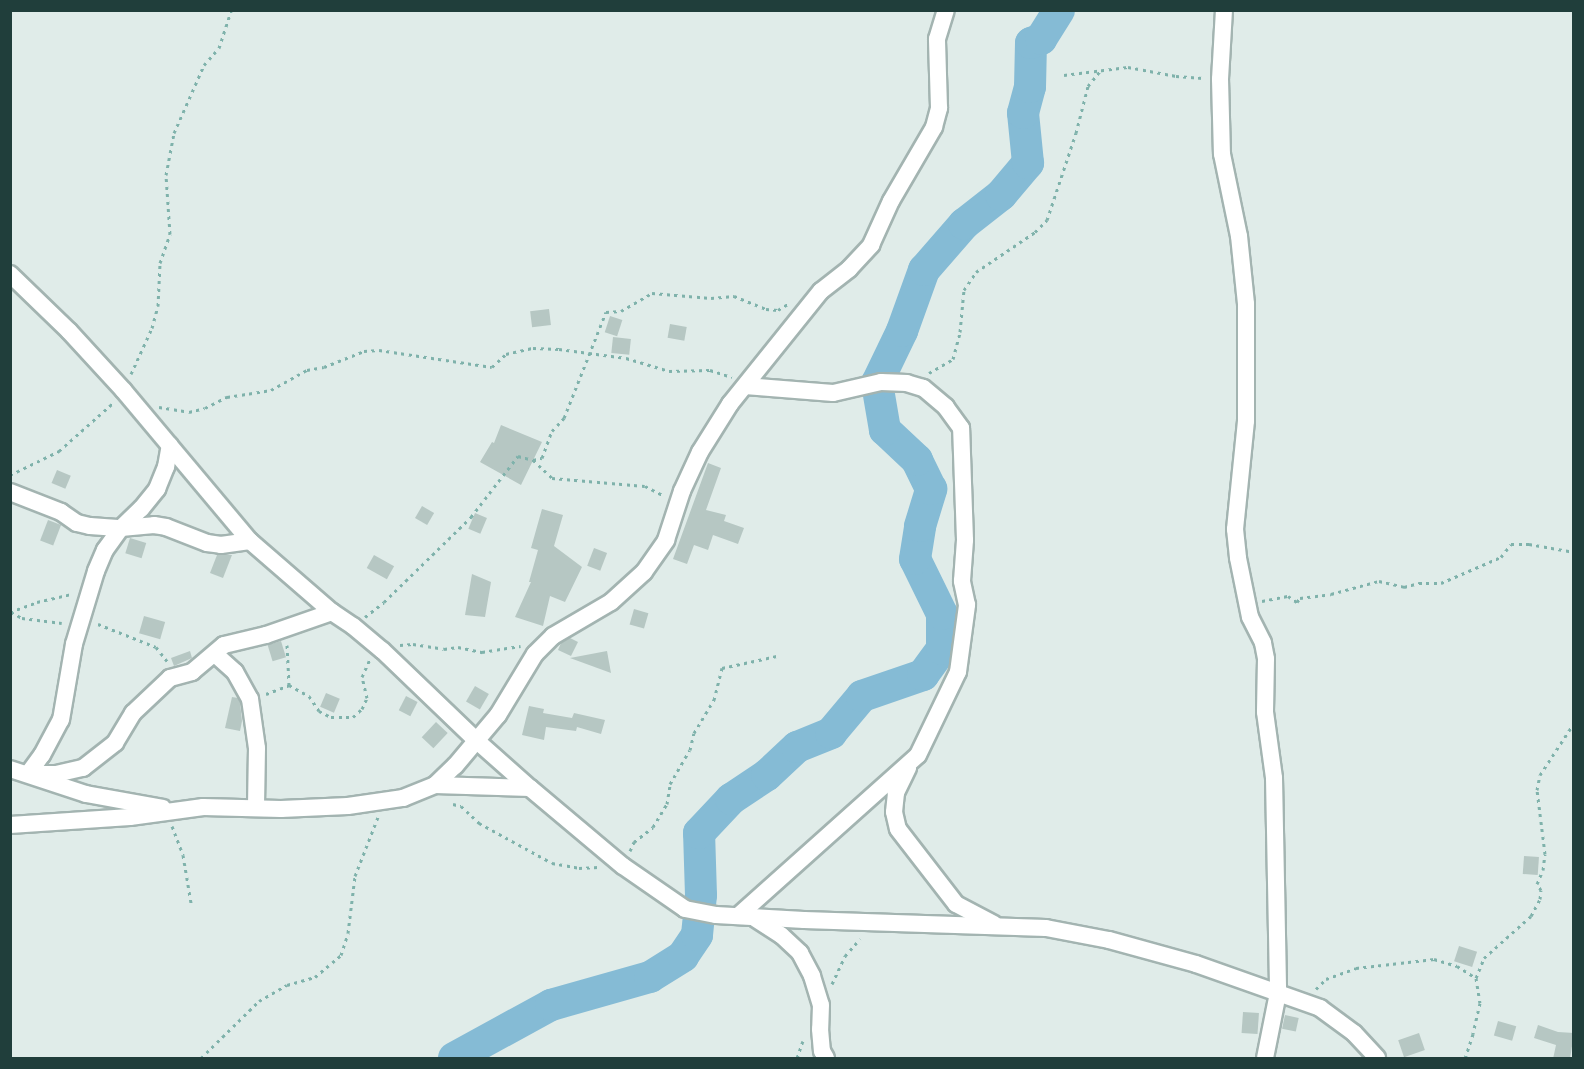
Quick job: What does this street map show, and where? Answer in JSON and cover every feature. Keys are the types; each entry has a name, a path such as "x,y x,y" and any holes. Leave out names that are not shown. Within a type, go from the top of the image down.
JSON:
{"street":[{"path":"10,825 226,806 311,808 385,802 418,793 435,784 477,741 498,715 521,674 541,648 554,636 611,602 644,572 666,540 676,506 700,452 717,422 821,291 849,269 871,245 891,201 925,146 939,108 937,39 946,10"},
{"path":"1224,10 1220,79 1222,154 1245,282 1246,421 1235,529 1247,604 1263,643 1266,659 1265,712 1274,778 1278,993 1264,1059"},
{"path":"10,274 69,331 124,390 250,541 332,612 353,626 530,788 623,866 685,909 716,915 873,924 1046,928 1109,940 1196,964 1320,1008 1337,1019 1377,1059"},
{"path":"745,386 833,393 881,382 907,383 923,388 946,407 960,428 965,540 962,581 967,605 958,672 918,755 745,917"},
{"path":"28,774 42,755 61,720 80,621 105,550 121,528 157,489 166,467 170,445"},
{"path":"10,492 61,512 77,523 121,528 154,525 166,527 207,543 221,545 250,541"},
{"path":"28,774 56,774 82,768 105,753 115,743 133,713 170,678 192,672 224,645 266,636 332,612"},
{"path":"214,654 235,672 250,699 257,748 256,808"},
{"path":"912,760 896,793 894,812 898,830 956,904 997,926"},
{"path":"10,769 86,794 174,812"},
{"path":"435,784 530,788"},
{"path":"745,917 781,935 800,953 812,976 821,1005 822,1051 826,1059"}],"path":[{"path":"10,475 59,451 124,390 152,328 158,306 160,263 170,234 166,175 174,133 204,65 219,48 231,10"},
{"path":"1064,75 1128,67 1176,76 1220,79"},
{"path":"907,383 953,359 960,332 964,290 976,272 1035,232 1047,220 1076,133 1088,86 1102,69"},
{"path":"532,460 542,458 552,431 564,418 606,312 621,311 652,293 711,298 734,296 766,309 778,310 795,298"},
{"path":"147,418 153,409 162,406 189,412 205,408 227,397 272,390 307,370 324,367 364,351 407,352 470,366 492,367 506,354 532,348 626,358 669,371 710,370 737,378 745,386"},
{"path":"353,626 384,603 471,517 518,456 532,460 552,478 645,486 656,489 676,506"},
{"path":"1247,604 1288,596 1297,602 1300,598 1331,594 1379,581 1404,587 1419,583 1441,583 1501,557 1511,544 1529,544 1574,552"},
{"path":"10,612 37,602 90,590"},
{"path":"10,612 22,618 49,623 80,621 115,629 156,647 166,660 170,678"},
{"path":"290,685 287,645 299,624"},
{"path":"450,803 461,806 479,823 552,863 579,868 623,866 634,842 652,827 667,804 670,784 690,750 694,733 714,700 722,668 777,656"},
{"path":"1465,1059 1480,1003 1476,978 1484,958 1531,916 1540,899 1541,890 1537,884 1543,870 1545,854 1537,790 1540,775 1574,723"},
{"path":"201,1059 260,1001 287,985 315,977 341,954 348,933 355,876 385,802"},
{"path":"174,812 191,903"},
{"path":"1302,1001 1326,979 1356,968 1434,959 1456,966 1476,978"}],"building":[{"path":"549,309 551,325 532,327 530,311"},
{"path":"610,316 622,320 617,336 605,332"},
{"path":"670,324 687,327 684,341 668,338"},
{"path":"613,337 631,339 629,355 611,353"},
{"path":"501,425 542,442 521,485 480,462 492,442 494,443"},
{"path":"708,463 721,468 706,510 726,515 724,521 744,528 738,544 713,535 708,550 694,545 687,564 673,559"},
{"path":"57,470 71,476 65,489 52,483"},
{"path":"422,506 434,513 427,525 415,518"},
{"path":"542,509 563,515 554,546 582,567 565,602 550,596 543,626 515,617 531,582 529,582 538,550 531,548"},
{"path":"475,513 487,518 480,534 468,529"},
{"path":"48,520 61,525 53,546 40,541"},
{"path":"130,538 146,543 142,558 125,553"},
{"path":"594,548 607,553 600,571 587,566"},
{"path":"217,555 232,555 223,578 210,573"},
{"path":"374,555 394,566 387,579 367,568"},
{"path":"472,574 491,582 485,617 465,615"},
{"path":"634,609 648,613 644,629 630,624"},
{"path":"144,616 165,622 160,639 139,633"},
{"path":"570,638 578,642 571,656 558,650 561,643"},
{"path":"281,641 286,657 273,661 268,645"},
{"path":"190,651 192,658 174,666 171,658"},
{"path":"607,651 611,673 570,658"},
{"path":"475,686 489,694 480,710 466,702"},
{"path":"326,693 340,699 334,713 320,707"},
{"path":"406,696 418,702 410,716 399,710"},
{"path":"232,697 238,698 240,702 242,721 240,731 225,728"},
{"path":"529,706 544,709 543,713 572,718 574,713 605,720 601,734 577,727 576,731 546,727 544,740 522,735"},
{"path":"436,722 448,733 433,748 422,737"},
{"path":"1524,856 1539,857 1538,875 1523,874"},
{"path":"1459,946 1477,952 1472,967 1454,961"},
{"path":"1243,1012 1259,1013 1257,1034 1242,1033"},
{"path":"1285,1015 1299,1018 1296,1032 1282,1029"},
{"path":"1498,1021 1516,1026 1512,1041 1494,1035"},
{"path":"1538,1025 1558,1032 1574,1033 1570,1059 1553,1059 1556,1045 1534,1038"},
{"path":"1419,1033 1425,1050 1404,1057 1398,1040"}],"waterway":[{"path":"454,1058 551,1005 650,977 683,956 697,935 701,895 699,833 731,799 767,775 797,747 831,733 862,696 923,675 942,649 942,614 915,559 920,526 931,489 917,460 885,430 877,383 902,331 924,270 964,224 1001,195 1028,163 1023,113 1030,87 1031,43 1041,39 1059,10"}]}
